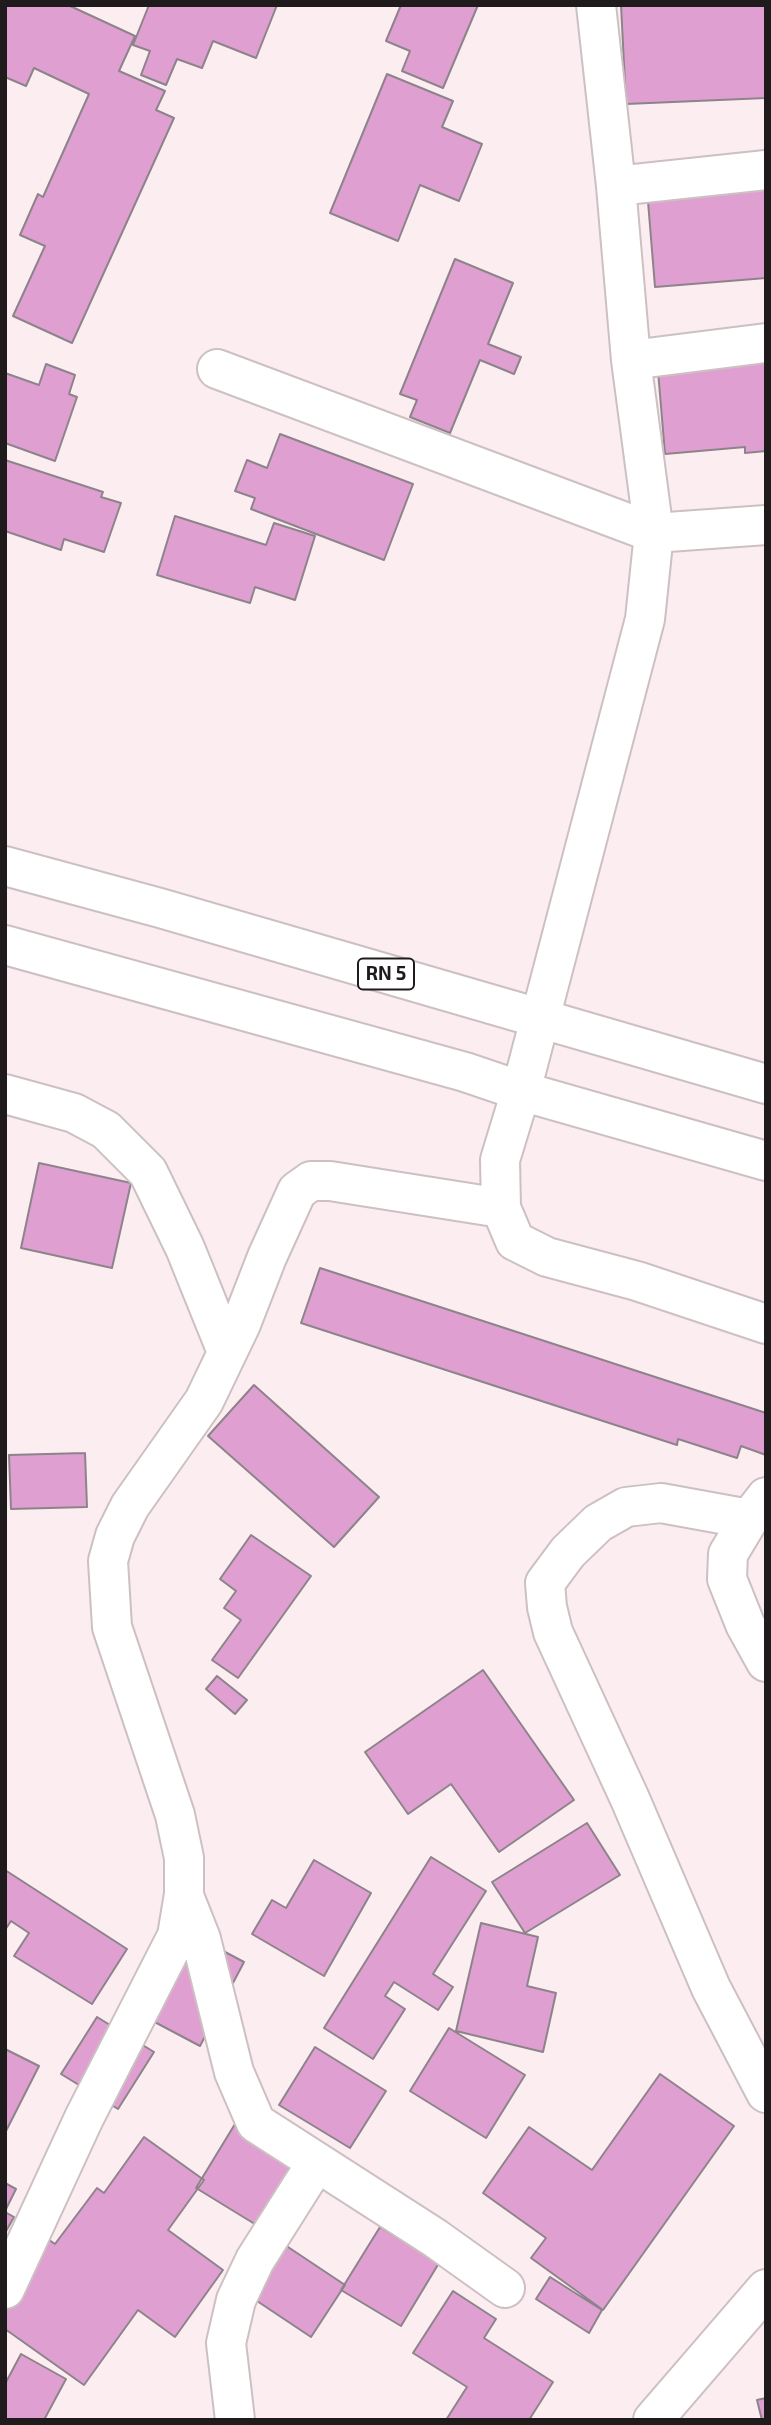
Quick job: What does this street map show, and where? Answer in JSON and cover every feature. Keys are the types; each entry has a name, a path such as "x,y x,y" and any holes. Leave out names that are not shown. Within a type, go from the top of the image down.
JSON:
{"street":[{"path":"603,6 631,359 654,533 645,619 521,1091 500,1160 501,1208 515,1241 547,1257 636,1281 766,1324"},
{"path":"616,187 766,170"},
{"path":"631,359 766,343"},
{"path":"217,369 654,533 766,525"},
{"name":"RN 5","path":"5,866 160,908 766,1084"},
{"path":"5,945 452,1068 521,1091 766,1161"},
{"path":"5,1094 75,1113 106,1130 148,1172 185,1248 227,1352"},
{"path":"5,2289 84,2118 177,1936 184,1894 184,1858 175,1815 112,1627 108,1561 115,1536 130,1506 204,1401 297,1191 312,1181 330,1181 501,1208"},
{"path":"758,1508 661,1503 626,1507 598,1523 568,1552 545,1583 553,1632 630,1799 711,1988 766,2093"},
{"path":"758,1508 728,1554 727,1578 745,1624 766,1662"},
{"path":"184,1894 201,1939 234,2072 256,2123 435,2238 505,2288"},
{"path":"234,2420 226,2343 236,2300 255,2260 317,2162"},
{"path":"653,2420 766,2289"}],"building":[{"path":"5,5 68,5 135,36 119,71 165,91 156,110 174,118 72,343 13,316 45,246 20,235 38,194 43,197 89,94 34,68 26,86 5,77"},
{"path":"149,5 277,5 256,58 213,41 202,68 177,59 166,85 141,75 150,51 133,45"},
{"path":"401,5 478,5 443,88 402,71 410,51 386,41"},
{"path":"621,5 766,5 766,98 626,104"},
{"path":"387,74 453,101 442,127 482,144 459,201 420,185 398,241 330,213"},
{"path":"766,168 766,278 655,287 646,177"},
{"path":"455,259 513,283 488,344 521,357 514,374 480,360 450,433 410,417 417,400 400,394"},
{"path":"766,337 766,451 745,453 745,447 665,454 656,347"},
{"path":"46,364 75,375 69,394 77,397 55,461 5,443 5,373 39,385"},
{"path":"280,434 413,484 384,560 251,509 255,498 235,491 247,460 267,468"},
{"path":"5,460 103,492 101,497 121,503 104,552 64,539 61,550 5,531"},
{"path":"175,516 266,545 274,523 315,536 295,600 255,587 250,603 157,575"},
{"path":"39,1163 131,1183 112,1268 21,1248"},
{"path":"320,1268 766,1413 766,1455 741,1446 737,1458 678,1439 677,1445 301,1323"},
{"path":"254,1385 379,1497 334,1547 208,1436"},
{"path":"85,1453 87,1507 11,1509 9,1455"},
{"path":"251,1535 311,1576 238,1678 212,1660 241,1620 224,1608 236,1591 220,1579"},
{"path":"483,1670 574,1800 499,1852 451,1784 408,1814 365,1752"},
{"path":"217,1676 247,1700 235,1714 206,1689"},
{"path":"587,1823 620,1875 525,1933 492,1882"},
{"path":"431,1857 486,1891 433,1974 453,1987 438,2010 394,1982 385,1996 405,2009 373,2059 324,2028"},
{"path":"314,1860 371,1893 324,1976 252,1934 272,1900 286,1908"},
{"path":"5,1870 127,1949 92,2004 14,1956 29,1933 11,1921 5,1930"},
{"path":"481,1923 538,1937 527,1986 556,1993 543,2052 456,2031"},
{"path":"176,1926 244,1962 200,2046 132,2010"},
{"path":"97,2017 154,2052 118,2109 61,2074"},
{"path":"449,2028 525,2075 486,2138 410,2091"},
{"path":"315,2047 386,2091 350,2148 279,2105"},
{"path":"5,2049 39,2066 5,2133"},
{"path":"660,2074 734,2126 603,2310 531,2258 546,2238 483,2193 529,2127 592,2170"},
{"path":"235,2124 297,2162 258,2226 196,2188"},
{"path":"144,2137 204,2180 168,2230 223,2270 175,2337 138,2310 84,2385 5,2329 5,2260 29,2226 55,2244 97,2188 104,2193"},
{"path":"5,2183 16,2189 5,2211"},
{"path":"5,2212 14,2217 5,2233"},
{"path":"380,2227 439,2263 401,2326 341,2290"},
{"path":"285,2245 345,2285 311,2337 251,2297"},
{"path":"550,2277 602,2310 589,2333 536,2299"},
{"path":"453,2291 496,2319 484,2338 553,2382 529,2420 446,2420 467,2387 413,2353"},
{"path":"21,2354 66,2379 44,2420 5,2420 5,2384"},
{"path":"766,2398 766,2420 762,2420 757,2400"}]}
